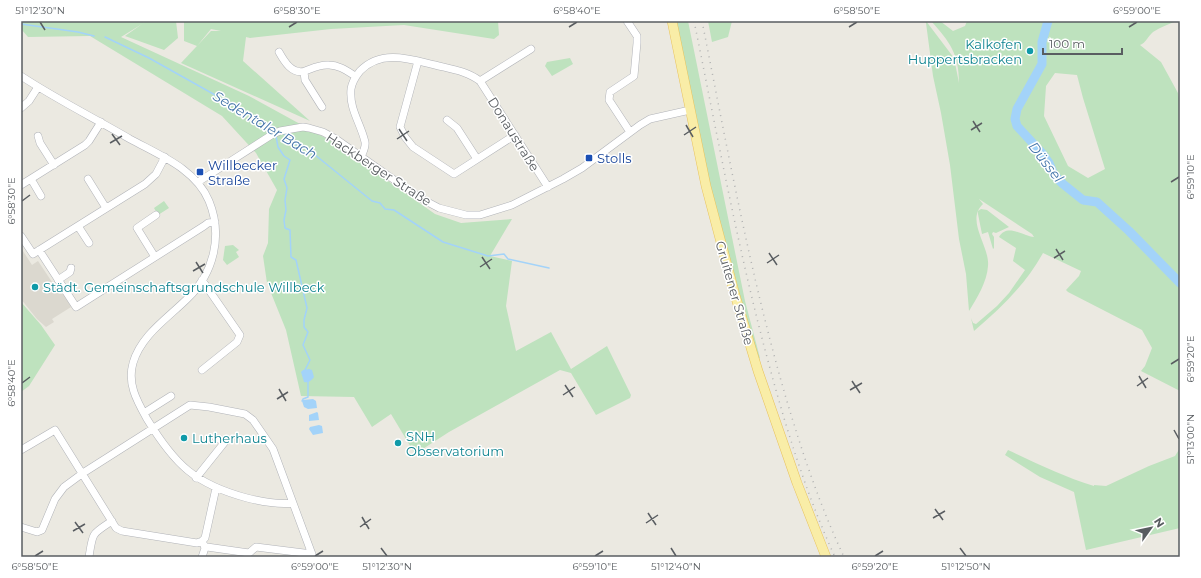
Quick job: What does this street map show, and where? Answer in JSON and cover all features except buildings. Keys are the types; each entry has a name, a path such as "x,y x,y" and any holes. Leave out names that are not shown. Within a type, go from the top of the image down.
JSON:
{"main road":[{"name":"Gruitener Straße","path":"672,21 706,186 737,302 761,379 797,483 826,557"}],"street":[{"path":"628,21 637,36 634,76 610,92 609,100 630,132"},
{"path":"480,81 531,49"},
{"path":"278,52 286,65 293,70 304,72 312,67 330,64 342,68 355,76 351,88 351,101 354,115 365,143 361,157"},
{"name":"Donaustraße","path":"355,76 364,67 376,59 391,57 406,58 467,72 480,81 548,187"},
{"path":"418,61 400,127 405,137 413,147 454,174 515,135"},
{"path":"304,72 305,80 322,107"},
{"path":"21,76 38,87 165,157 198,182 209,199 215,222 216,235 215,250 210,267 189,297 156,326 144,340 136,353 131,381 135,397 153,428 178,463 196,478 216,488 237,495 266,502 283,504 293,503"},
{"path":"21,108 29,101 38,87"},
{"name":"Hackberger Straße","path":"198,182 273,134 288,129 303,127 323,132 420,198 439,208 466,215 480,215 512,205 582,168 650,119 690,110"},
{"path":"447,120 456,128 477,159"},
{"path":"21,184 85,145 101,122"},
{"path":"38,136 54,165"},
{"path":"21,236 33,254 151,179 165,157"},
{"path":"31,179 41,196"},
{"path":"88,179 106,208"},
{"path":"155,257 137,228 156,216"},
{"path":"39,250 76,307 208,223 215,222"},
{"path":"78,226 89,243"},
{"path":"58,280 70,272 71,268"},
{"path":"202,280 240,335 237,342 202,370"},
{"path":"144,413 170,396"},
{"path":"21,450 55,430 83,473 116,528 122,531 203,544 207,547 250,553 256,547 312,556 273,449 253,420 245,414 190,405 83,473 64,487 55,499 42,530 37,532 21,527"},
{"path":"196,478 224,443 216,438"},
{"path":"202,557 203,544 216,488"},
{"path":"89,557 93,535 96,531 112,521"}],"shaded area":[{"path":"21,248 32,265 38,261 54,285 58,284 71,307 52,319 54,322 46,327 37,319 21,299"}],"green space":[{"path":"21,21 145,21 143,23 146,21 176,21 178,38 164,50 125,36 142,24 121,37 249,96 331,141 435,214 461,223 512,219 490,256 512,261 506,306 516,351 551,332 571,369 607,346 631,395 630,398 596,415 571,373 560,370 449,432 415,454 391,414 372,427 354,397 301,396 286,330 267,283 263,256 268,243 269,209 277,190 256,153 222,116 90,36 28,37 21,29"},
{"path":"184,21 498,21 499,35 494,39 404,25 331,29 250,38 246,37 243,61 310,121 181,63 197,46 184,41","holes":["211,29 221,31 211,31 197,45"]},
{"path":"676,21 688,21 745,301 760,358 757,360 711,194"},
{"path":"708,21 732,21 728,37 712,42"},
{"path":"925,21 954,58 959,83 959,73 952,49 931,21 940,21 953,31 965,26 967,21 1177,21 1153,32 1144,43 1140,45 1161,62 1178,93 1180,104 1180,391 1141,371 1145,366 1152,348 1142,330 1068,292 1066,290 1079,276 1081,271 1043,253 1021,285 974,331 971,318 973,323 976,324 997,306 1009,293 1025,270 1013,261 1016,248 999,237 1006,231 1015,231 1034,237 1032,234 979,199 983,204 978,211 976,218 977,226 986,250 988,266 984,284 969,311 966,274 959,239 950,165 933,76","holes":["1055,73 1077,75 1105,169 1088,178 1068,166 1044,116 1046,86"]},
{"path":"570,58 573,64 552,76 545,66 547,62"},
{"path":"164,201 169,208 158,215 154,208"},
{"path":"981,209 987,210 1009,227 996,233 993,232 993,249 988,232 982,234 978,214 978,211"},
{"path":"233,245 239,250 236,252 239,257 227,265 223,260 225,246"},
{"path":"21,302 41,325 55,345 29,386 21,392"},
{"path":"1180,448 1180,528 1086,550 1074,492 1040,477 1005,455 1008,450 1050,470 1094,486 1106,486 1175,456"}],"water":[{"path":"309,369 312,370 314,377 310,381 304,382 301,372"},
{"path":"313,399 316,401 317,408 308,409 304,407 303,400"},
{"path":"317,412 319,420 309,421 309,415"},
{"path":"319,425 322,426 323,433 313,435 309,429 310,427"}],"waterway":[{"name":"Düssel","path":"1048,21 1042,42 1042,64 1017,109 1015,119 1017,126 1041,152 1049,163 1054,175 1063,184 1083,200 1097,202 1129,231 1180,283"},
{"name":"Sedentaler Bach","path":"21,24 78,32 94,36"},
{"name":"Sedentaler Bach","path":"105,37 149,58 276,129"},
{"name":"Sedentaler Bach","path":"283,133 287,136 288,142 304,146 372,201 380,203 385,209 394,210 443,242 488,256 504,254 508,259 549,268"},
{"path":"276,136 278,147 284,156 290,160 284,179 287,188 284,220 285,228 290,230 291,257 296,260 307,308 304,327 308,332 303,345 310,360 305,370"},
{"path":"302,401 308,397 308,381"}],"railway":[{"path":"694,21 730,197 759,328 799,466 825,535 835,557"},
{"path":"702,21 750,257 773,351 805,459 819,499 844,557"}],"place":[{"name":"Kalkofen Huppertsbracken","path":"1030,51"},
{"name":"Stolls","path":"589,158"},
{"name":"Willbecker Straße","path":"200,172"},
{"name":"Städt. Gemeinschaftsgrundschule Willbeck","path":"35,287"},
{"name":"Lutherhaus","path":"184,438"},
{"name":"SNH Observatorium","path":"398,443"}]}
